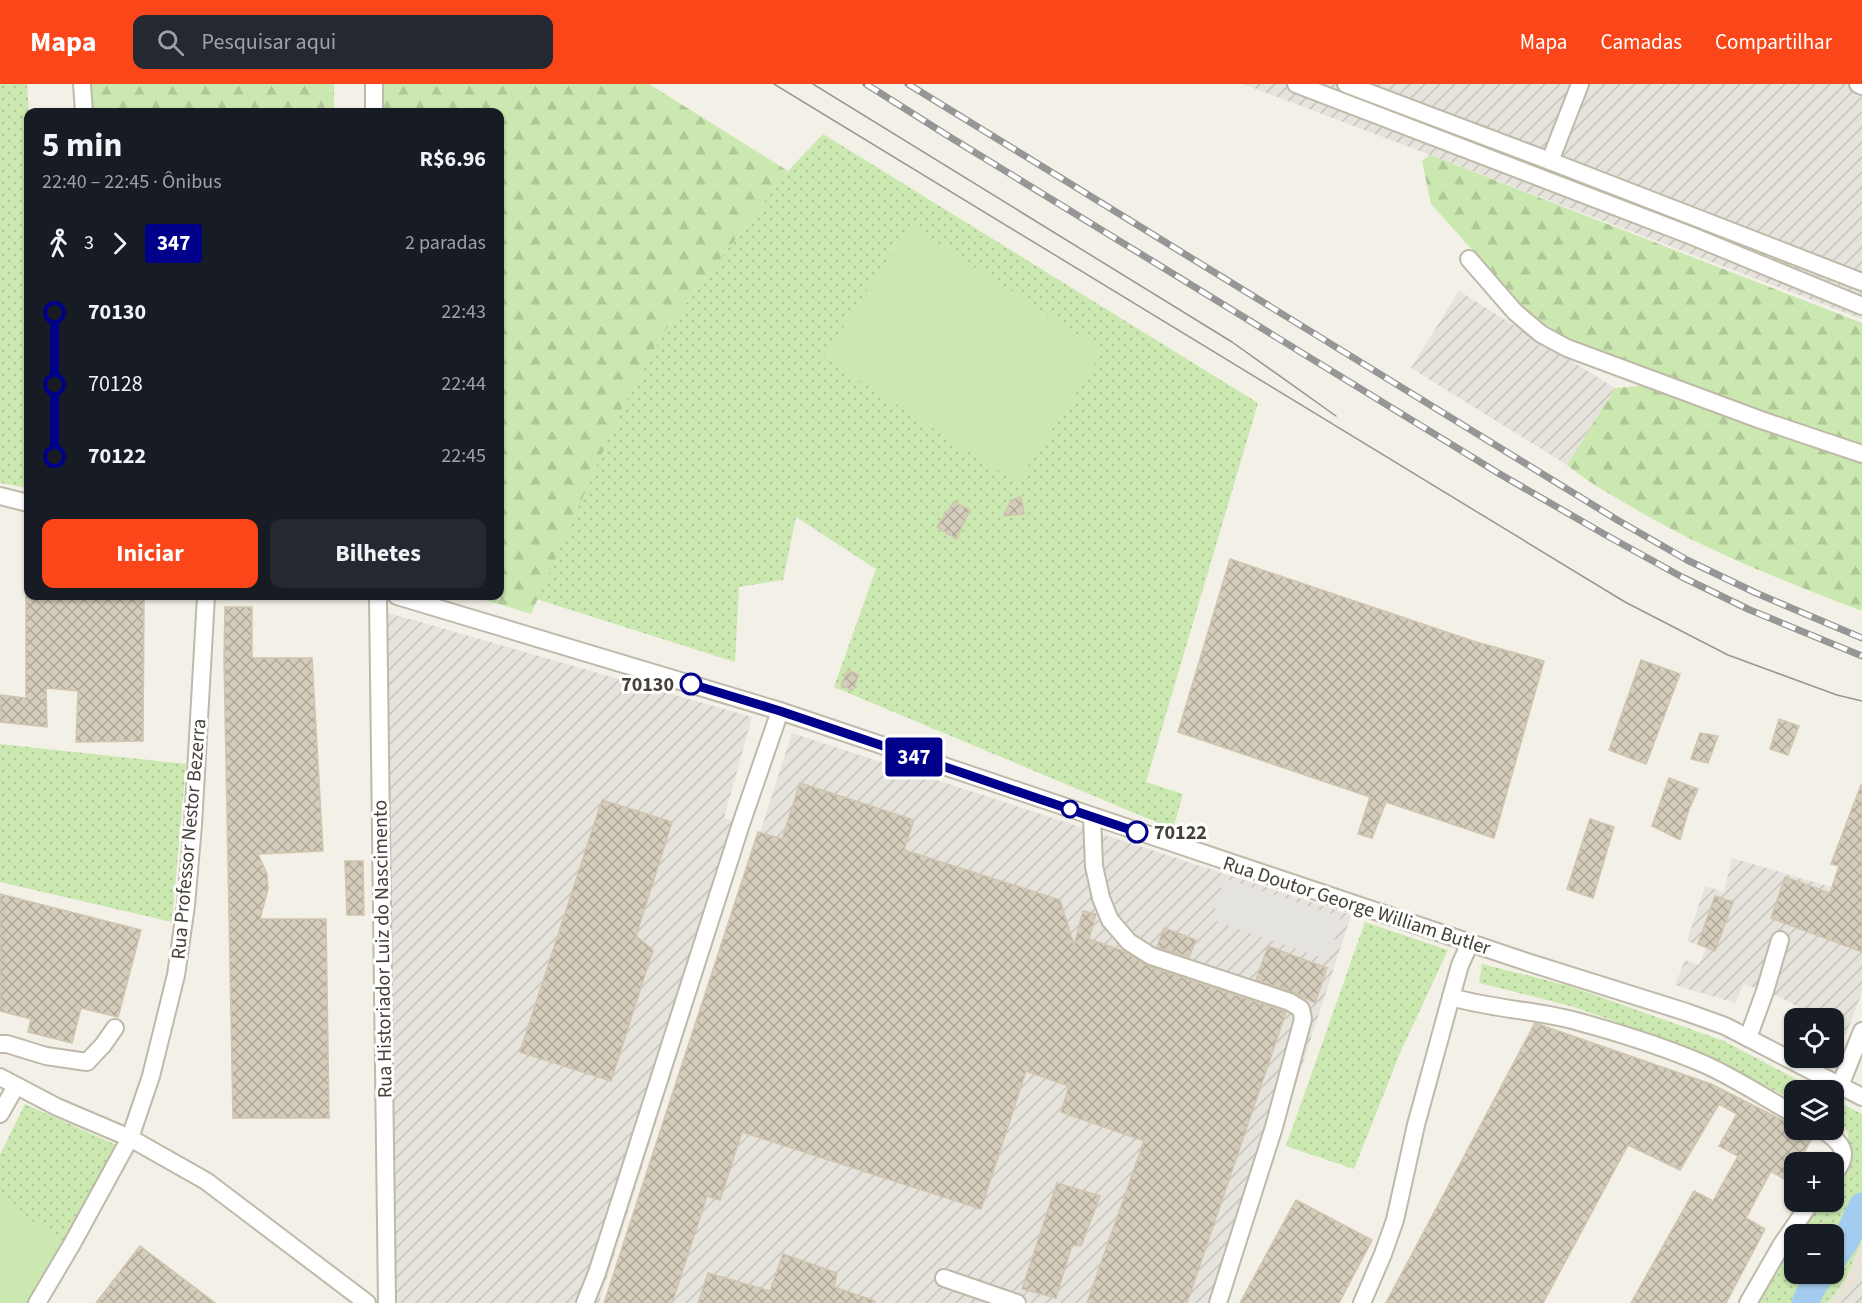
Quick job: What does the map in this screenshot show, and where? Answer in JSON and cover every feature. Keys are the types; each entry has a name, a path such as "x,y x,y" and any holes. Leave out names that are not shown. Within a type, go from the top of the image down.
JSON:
{"street":[{"path":"82,84 84,108"},
{"path":"374,84 374,108"},
{"path":"1296,84 1692,236 1862,306"},
{"path":"1346,84 1862,282"},
{"path":"1550,161 1580,84"},
{"path":"1469,259 1515,312 1541,334 1567,348 1761,420 1862,454"},
{"path":"0,496 24,502"},
{"name":"Rua Professor Nestor Bezerra","path":"37,1303 130,1138 150,1076 176,975 186,906 193,825 206,600"},
{"name":"Rua Historiador Luiz do Nascimento","path":"378,600 387,1303"},
{"name":"Rua Doutor George William Butler","path":"410,600 780,711 1470,943 1686,1012 1725,1026 1828,1080"},
{"path":"585,1303 597,1273 741,824 780,711"},
{"path":"1092,817 1094,866 1101,898 1110,920 1129,942 1151,956 1290,1002 1301,1009 1303,1019 1274,1127 1218,1303"},
{"path":"1748,1038 1780,940"},
{"path":"1362,1303 1395,1220 1416,1125 1460,965 1470,943"},
{"path":"1451,997 1482,1005 1532,1011 1575,1021 1658,1047 1707,1066 1784,1108"},
{"path":"0,1044 46,1056 87,1062 103,1045 114,1028"},
{"path":"1842,1080 1862,1031"},
{"path":"0,1077 93,1124 130,1138 206,1181 367,1303"},
{"path":"0,1114 16,1086"},
{"name":"Rua Doutor George William Butler","path":"1844,1088 1862,1097"},
{"path":"1748,1303 1782,1244 1804,1212"},
{"path":"944,1278 1017,1303"}],"shaded area":[{"path":"1243,84 1862,84 1862,319 1430,155"},
{"path":"1459,291 1615,388 1567,465 1411,368"},
{"path":"378,610 752,717 724,818 750,827 599,1303 393,1303"},
{"path":"792,733 1351,915 1225,1303 608,1303"},
{"path":"1732,858 1862,896 1862,992 1846,1035 1844,1034 1844,1008 1800,1008 1782,998 1744,984 1735,1003 1675,985 1685,960 1699,965 1706,948 1687,941 1705,886 1724,892"},
{"path":"1224,878 1341,917 1329,960 1212,920"},
{"path":"1862,1241 1862,1303 1828,1303 1844,1284"},
{"path":"1862,1268 1862,1303 1841,1303 1853,1282"}],"green space":[{"path":"0,84 27,84 29,108 24,108 24,487 0,483"},
{"path":"85,84 334,84 334,108 88,108"},
{"path":"370,84 649,84 788,171 664,332 625,402 531,614 486,600 504,600 504,108 371,108"},
{"path":"823,134 1258,403 1146,782 1183,794 1173,829 834,687 876,569 796,517 783,580 739,587 735,662 530,597 625,402 664,332 788,171"},
{"path":"1430,155 1862,323 1862,446 1572,342 1520,308 1431,204 1422,161"},
{"path":"910,225 1103,351 1017,483 824,357"},
{"path":"1650,385 1862,461 1862,611 1711,549 1603,490 1567,465 1615,388"},
{"path":"0,744 186,764 172,922 0,882"},
{"path":"1365,922 1448,950 1400,1053 1354,1169 1286,1146"},
{"path":"1482,964 1569,986 1724,1041 1798,1080 1784,1080 1784,1096 1713,1058 1673,1042 1574,1007 1479,983"},
{"path":"25,1104 121,1147 67,1246 0,1199 0,1155"},
{"path":"1844,1105 1862,1114 1862,1241 1844,1281 1844,1224 1800,1224 1809,1212 1844,1212 1844,1167 1851,1158 1847,1130 1844,1128"},
{"path":"0,1199 67,1246 30,1303 0,1303"},
{"path":"1784,1252 1784,1284 1842,1284 1828,1303 1756,1303"}],"building":[{"path":"1021,497 1024,514 1004,516 1011,500"},
{"path":"954,502 970,510 956,539 937,527"},
{"path":"1230,559 1473,641 1544,661 1494,838 1386,802 1372,838 1358,834 1370,797 1178,732"},
{"path":"26,600 144,600 143,741 76,742 78,691 46,688 47,727 0,722 0,695 26,698"},
{"path":"225,607 252,607 252,658 312,658 323,851 258,854 267,874 268,889 260,919 326,919 329,1118 233,1118"},
{"path":"1641,660 1680,674 1646,764 1609,750"},
{"path":"848,670 859,675 852,691 841,685"},
{"path":"1779,719 1799,726 1788,755 1770,749"},
{"path":"1700,733 1718,736 1708,763 1691,759"},
{"path":"1669,778 1698,789 1680,840 1652,826"},
{"path":"800,783 914,820 904,850 1060,900 1074,945 1083,911 1096,914 1089,939 1126,952 1148,966 1286,1012 1187,1303 1087,1303 1144,1141 1061,1112 1069,1086 1026,1071 981,1209 742,1132 720,1200 707,1196 672,1303 604,1303 758,832 782,839"},
{"path":"1861,785 1862,952 1771,918 1785,877 1830,893 1839,866 1831,864"},
{"path":"602,800 672,822 636,936 653,950 611,1081 520,1052"},
{"path":"1590,819 1614,827 1593,898 1567,889"},
{"path":"345,861 363,861 364,915 347,915"},
{"path":"0,894 141,930 118,1017 81,1008 72,1043 28,1032 31,1019 0,1011"},
{"path":"1715,896 1733,902 1715,951 1698,944"},
{"path":"1164,928 1196,940 1189,957 1157,947"},
{"path":"1268,946 1327,968 1315,1003 1293,992 1256,980"},
{"path":"1535,1023 1711,1084 1784,1121 1784,1140 1811,1140 1804,1152 1784,1152 1784,1179 1771,1171 1746,1218 1765,1229 1726,1303 1631,1303 1694,1191 1713,1201 1738,1156 1719,1146 1737,1114 1719,1104 1680,1170 1628,1145 1543,1303 1386,1303"},
{"path":"1057,1183 1100,1196 1081,1246 1072,1245 1056,1298 1022,1289"},
{"path":"1296,1200 1372,1240 1339,1303 1240,1303"},
{"path":"140,1246 215,1303 96,1303"},
{"path":"783,1254 837,1273 834,1287 875,1301 874,1303 698,1303 708,1273 770,1291"}],"waterway":[{"path":"1844,1243 1862,1206"},
{"path":"1805,1303 1814,1284"}],"tram line":[{"path":"774,84 1625,602 1728,655 1837,695 1862,701"},
{"path":"813,84 1232,342 1336,416"}],"railway":[{"path":"866,84 1498,473 1604,534 1682,577 1750,610 1862,656"},
{"path":"908,84 1619,521 1687,560 1756,593 1862,638"}],"bus line":[{"name":"347","path":"691,684 780,711 1137,832"}],"place":[{"name":"70130","path":"691,684"},
{"name":"70122","path":"1137,832"}]}
